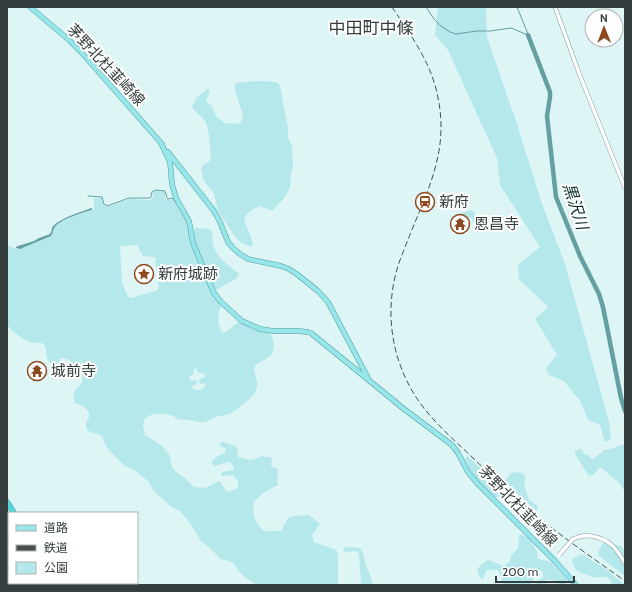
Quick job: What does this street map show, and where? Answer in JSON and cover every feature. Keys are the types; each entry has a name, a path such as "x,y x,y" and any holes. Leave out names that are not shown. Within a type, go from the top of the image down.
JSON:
{"highway":[{"path":"7,502 13,512"}],"main road":[{"name":"茅野北杜韮崎線","path":"30,7 82,53 161,144 214,211 228,242 233,248 248,259 281,266 288,269 322,294 328,302 371,382"},
{"name":"茅野北杜韮崎線","path":"161,144 170,162 172,184 176,198 189,221 193,243 214,293 221,302 242,321 260,329 311,333 412,415 452,445 468,472 477,483 576,585"}],"street":[{"path":"555,7 579,73 625,188"},
{"path":"554,561 573,539 580,536 586,536 606,540 613,546 625,563"}],"green space":[{"path":"438,7 486,7 487,37 517,124 541,201 565,264 609,422 611,439 605,442 600,425 588,420 581,402 564,381 549,375 546,368 557,355 535,319 548,307 519,279 518,265 540,247 500,185 497,158 448,50 435,35"},
{"path":"258,81 276,82 279,84 288,127 288,137 292,145 293,167 290,188 285,197 273,210 269,210 261,206 247,214 244,219 253,243 252,247 242,243 236,238 218,211 214,193 204,181 201,169 203,165 211,160 209,135 205,121 192,107 196,98 209,89 206,101 211,105 217,117 225,123 241,123 243,115 235,91 235,85 236,83"},
{"path":"154,191 165,192 165,199 172,200 177,204 187,218 191,243 221,305 218,319 222,333 226,332 240,322 252,329 270,333 273,338 274,348 272,354 267,359 255,366 254,371 257,384 254,395 233,412 202,422 179,419 165,414 150,415 144,419 143,426 145,435 162,446 170,456 172,467 175,471 194,487 205,488 219,481 228,492 238,488 238,481 233,475 221,476 222,472 234,470 232,464 228,462 215,466 212,464 212,461 225,453 226,449 220,446 221,442 237,447 238,457 251,460 262,456 272,458 271,466 278,469 278,485 257,498 255,501 253,508 255,518 259,526 265,531 281,531 288,518 309,515 320,524 312,535 314,542 336,550 338,555 338,585 257,585 238,571 234,563 221,559 201,541 181,512 170,506 153,490 149,482 133,469 126,467 109,450 102,436 87,430 86,424 89,414 85,408 75,403 74,400 74,392 82,383 82,376 77,367 71,361 61,358 59,362 61,369 58,370 48,360 45,345 41,343 32,343 24,339 7,325 7,245 20,249 51,236 57,224 78,214 93,210 94,198 102,198 106,207 130,199 151,200","holes":["137,245 143,256 155,257 159,288 158,290 131,298 128,297 122,282 120,246","196,368 198,373 204,373 205,377 199,379 200,384 205,383 205,386 204,388 198,390 192,388 192,386 197,384 197,381 191,381 189,377 194,374 194,369"]},
{"path":"472,210 478,225 474,225 471,218 461,218 456,220 458,214"},
{"path":"195,228 211,229 213,245 217,253 223,261 239,275 236,279 216,290 214,290 194,242 193,231"},
{"path":"625,445 625,492 620,484 602,468 599,468 594,474 589,476 575,454 575,451 581,449 585,455 588,455 592,459 603,452 603,450"},
{"path":"467,456 490,476 502,489 499,497 495,497 478,480 471,471 465,459"},
{"path":"518,472 525,475 524,485 529,500 537,505 538,508 536,511 506,483 506,479 511,473"},
{"path":"519,535 527,537 531,542 537,552 538,559 551,562 565,577 567,581 565,585 559,584 552,580 546,580 545,585 535,585 537,581 543,578 543,574 542,571 532,569 530,570 533,577 533,582 528,585 506,585 503,583 498,570 486,570 484,578 482,579 479,576 477,569 488,560 504,566 511,560 511,555 518,549"},
{"path":"604,542 621,546 625,551 625,576 599,556 598,552"},
{"path":"345,547 360,548 364,555 366,566 373,585 361,585 359,554 357,551 344,552 343,549"},
{"path":"582,554 607,570 625,585 611,585 611,580 606,576 595,577 576,570 572,559"}],"shaded area":[{"path":"92,208 92,210 77,214 57,224 51,236 20,249 16,248 50,234 52,228 59,222 77,213"}],"waterway":[{"path":"426,7 441,26 456,34 511,28 528,35"},
{"name":"黒沢川","path":"517,7 528,34"},
{"name":"黒沢川","path":"528,35 550,92 547,116 556,197 580,256 599,294 625,411"},
{"path":"88,196 102,197 104,204 107,206 129,198 150,198 152,192 156,190 165,191 167,198 172,198 176,203"}],"railway":[{"path":"392,7 419,48 430,70 437,93 441,132 439,150 430,184 396,272 391,303 391,316 394,342 401,367 419,402 454,440 541,520 625,581"}],"place":[{"name":"新府","path":"425,202"},
{"name":"恩昌寺","path":"460,224"},
{"name":"新府城跡","path":"144,274"},
{"name":"城前寺","path":"37,371"}],"district":[{"name":"中田町中條","path":"371,28"}]}
